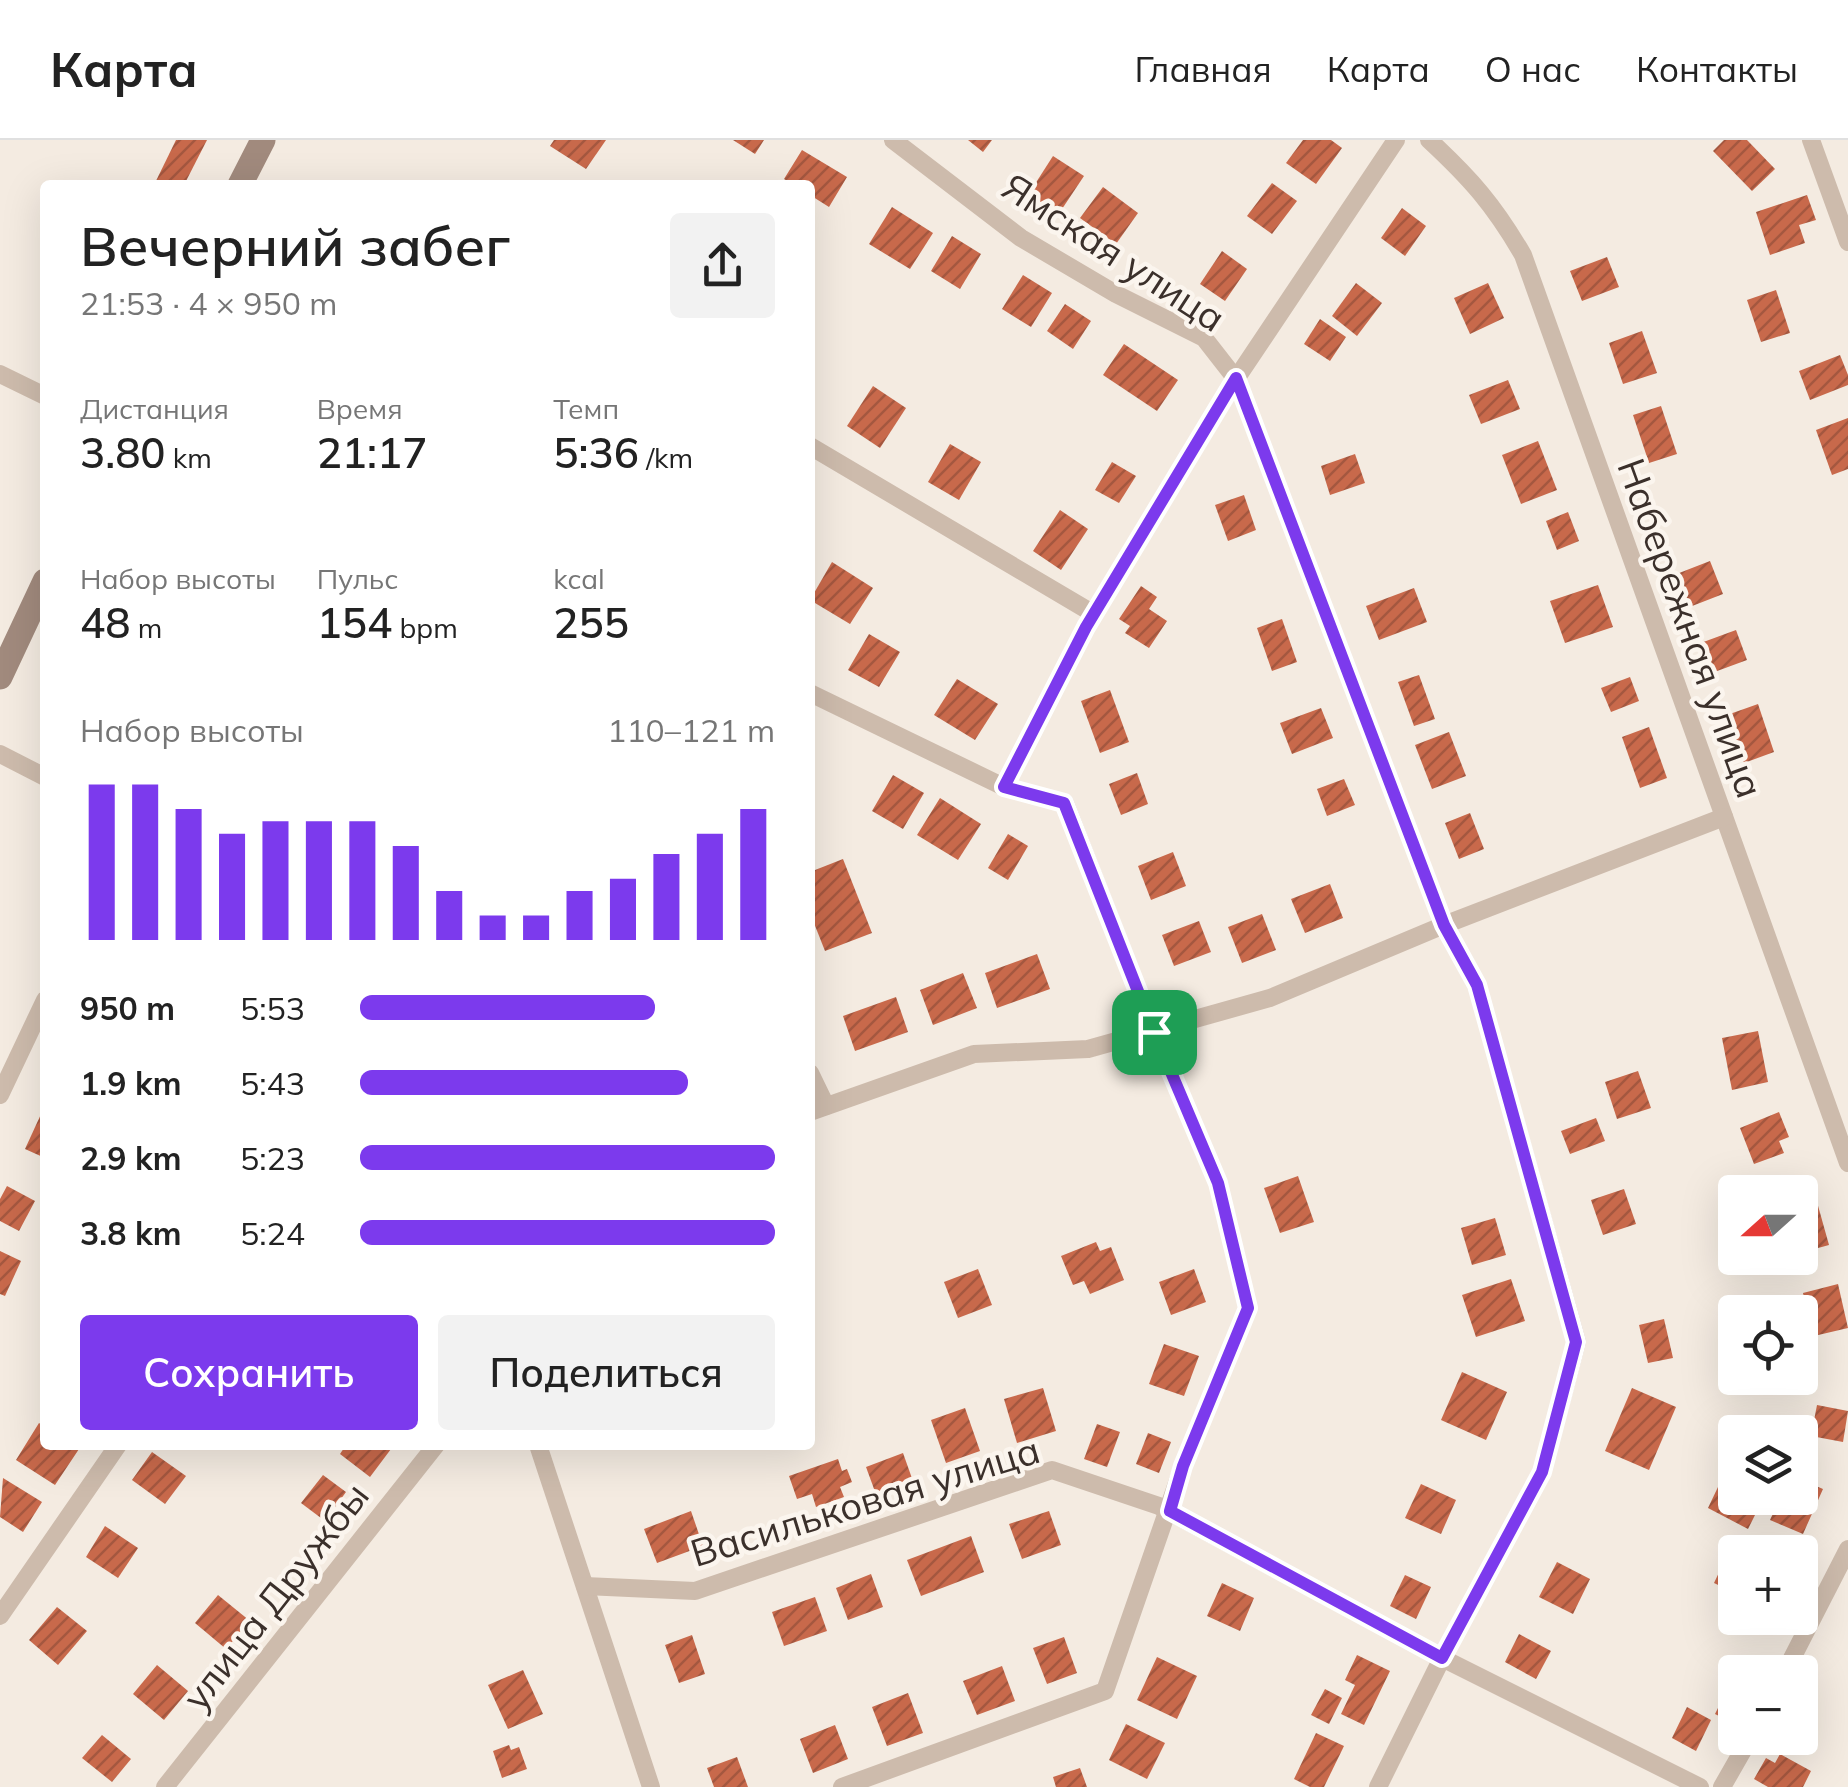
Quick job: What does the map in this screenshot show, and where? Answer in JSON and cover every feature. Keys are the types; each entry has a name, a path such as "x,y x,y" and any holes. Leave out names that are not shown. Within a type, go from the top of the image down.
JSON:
{"main road":[{"path":"243,180 263,140"},
{"path":"0,677 40,592"}],"street":[{"name":"Ямская улица","path":"893,140 1021,238 1116,294 1204,338 1236,378 1444,925 1477,985 1576,1342 1542,1472 1378,1787"},
{"path":"1004,787 1094,614 1236,378 1396,140"},
{"name":"Набережная улица","path":"1429,140 1476,183 1499,212 1523,255 1848,1163"},
{"path":"1811,140 1848,242"},
{"path":"0,374 40,394"},
{"path":"815,449 1094,614"},
{"path":"815,695 1004,787 1064,803 1218,1183 1248,1308 1165,1509 1106,1688 842,1787"},
{"path":"0,754 40,774"},
{"path":"818,1109 974,1054 1088,1048 1270,998 1444,925 1724,818"},
{"path":"0,1095 40,1011"},
{"path":"0,1616 115,1450"},
{"name":"улица Дружбы","path":"165,1787 432,1450"},
{"path":"540,1450 652,1787"},
{"name":"Васильковая улица","path":"585,1586 695,1591 1052,1470 1165,1509 1442,1658 1700,1787"},
{"path":"1795,1655 1848,1549"},
{"path":"1722,1787 1740,1755"}],"building":[{"path":"176,140 207,140 187,180 156,180"},
{"path":"554,140 606,140 586,169 550,146"},
{"path":"733,140 764,140 755,154"},
{"path":"968,140 992,140 983,152"},
{"path":"1303,140 1331,140 1342,148 1316,184 1286,163"},
{"path":"1724,140 1747,140 1775,169 1752,191 1713,151"},
{"path":"802,150 847,177 829,207 815,198 815,180 784,179"},
{"path":"1053,156 1084,176 1058,215 1028,195"},
{"path":"1272,183 1297,201 1272,234 1247,216"},
{"path":"1103,187 1138,213 1116,244 1080,218"},
{"path":"1807,195 1816,220 1799,225 1805,243 1770,255 1756,212"},
{"path":"892,207 933,233 910,269 869,244"},
{"path":"1402,208 1426,226 1405,256 1381,238"},
{"path":"952,236 981,254 960,289 931,271"},
{"path":"1222,251 1247,269 1225,301 1200,284"},
{"path":"1607,257 1619,287 1582,301 1570,271"},
{"path":"1023,275 1052,293 1031,327 1002,309"},
{"path":"1356,283 1382,303 1357,336 1332,316"},
{"path":"1488,283 1504,318 1470,334 1454,298"},
{"path":"1776,290 1790,333 1761,342 1747,300"},
{"path":"1065,304 1091,321 1073,349 1047,331"},
{"path":"1320,319 1346,337 1330,361 1304,344"},
{"path":"1642,331 1657,373 1623,384 1609,343"},
{"path":"1124,344 1178,380 1157,411 1103,375"},
{"path":"1840,355 1848,385 1810,400 1799,371"},
{"path":"1508,380 1520,409 1481,424 1469,395"},
{"path":"873,386 906,408 880,448 847,426"},
{"path":"1661,406 1677,454 1649,463 1633,415"},
{"path":"1848,418 1848,469 1832,475 1816,430"},
{"path":"1538,441 1557,490 1521,504 1502,455"},
{"path":"950,444 981,462 959,500 928,482"},
{"path":"1355,454 1365,483 1330,495 1321,466"},
{"path":"1112,462 1136,476 1119,503 1095,490"},
{"path":"1244,495 1256,530 1228,541 1215,505"},
{"path":"1060,510 1088,529 1061,570 1033,551"},
{"path":"1568,512 1579,541 1557,550 1546,521"},
{"path":"1710,561 1723,594 1687,608 1674,575"},
{"path":"832,562 873,588 850,624 815,603 815,591"},
{"path":"1598,585 1613,627 1565,643 1550,601"},
{"path":"1141,586 1157,597 1149,609 1167,621 1149,648 1125,633 1130,626 1119,619"},
{"path":"1414,588 1427,622 1379,640 1366,606"},
{"path":"1282,619 1297,662 1272,671 1257,628"},
{"path":"1736,630 1747,660 1709,674 1698,644"},
{"path":"869,634 900,652 879,687 848,670"},
{"path":"1419,675 1435,719 1414,726 1398,682"},
{"path":"1630,677 1639,701 1611,712 1601,688"},
{"path":"957,679 998,704 975,740 934,715"},
{"path":"1110,690 1129,742 1100,753 1081,701"},
{"path":"1758,704 1774,752 1744,763 1727,715"},
{"path":"1321,708 1333,738 1292,754 1280,723"},
{"path":"1649,727 1667,778 1640,788 1622,737"},
{"path":"1449,732 1466,776 1432,789 1415,745"},
{"path":"1137,773 1148,804 1121,815 1109,784"},
{"path":"893,775 924,793 903,829 872,811"},
{"path":"1344,779 1355,805 1327,816 1317,789"},
{"path":"940,798 981,824 958,860 917,835"},
{"path":"1470,813 1484,849 1459,859 1445,823"},
{"path":"1008,834 1028,846 1008,880 988,868"},
{"path":"1173,852 1186,886 1151,900 1138,866"},
{"path":"843,859 872,933 825,951 815,926 815,870"},
{"path":"1330,884 1343,918 1305,933 1291,899"},
{"path":"1262,914 1276,950 1242,963 1228,927"},
{"path":"1199,921 1211,952 1174,966 1162,935"},
{"path":"1037,954 1050,989 997,1008 985,973"},
{"path":"963,973 977,1008 933,1025 920,990"},
{"path":"896,997 908,1032 855,1051 843,1016"},
{"path":"1758,1031 1768,1082 1732,1090 1722,1038"},
{"path":"1638,1071 1651,1108 1617,1119 1605,1082"},
{"path":"1779,1112 1789,1137 1779,1141 1784,1153 1754,1164 1740,1128"},
{"path":"40,1116 40,1156 25,1149"},
{"path":"1596,1118 1605,1141 1570,1154 1561,1131"},
{"path":"1298,1176 1314,1222 1280,1233 1264,1188"},
{"path":"7,1186 35,1201 19,1231 0,1221 0,1199"},
{"path":"1624,1189 1636,1224 1603,1235 1591,1200"},
{"path":"1818,1206 1829,1245 1818,1248"},
{"path":"1495,1218 1506,1255 1472,1265 1461,1228"},
{"path":"1096,1242 1100,1251 1111,1247 1124,1280 1090,1294 1084,1281 1073,1285 1061,1256"},
{"path":"0,1251 21,1261 5,1296 0,1294"},
{"path":"978,1269 992,1305 958,1318 944,1282"},
{"path":"1194,1269 1206,1302 1171,1315 1159,1282"},
{"path":"1511,1279 1525,1321 1476,1337 1462,1295"},
{"path":"1838,1284 1848,1328 1818,1335 1818,1295 1803,1293"},
{"path":"1664,1319 1673,1358 1648,1363 1639,1325"},
{"path":"1164,1344 1199,1356 1184,1396 1149,1384"},
{"path":"1462,1372 1507,1392 1486,1440 1441,1420"},
{"path":"1043,1388 1056,1431 1017,1443 1004,1399"},
{"path":"1632,1388 1676,1407 1649,1470 1605,1451"},
{"path":"1817,1405 1848,1411 1843,1442 1818,1437"},
{"path":"965,1408 980,1451 946,1463 931,1420"},
{"path":"39,1423 40,1450 78,1450 55,1485 16,1460"},
{"path":"1097,1424 1120,1432 1107,1467 1084,1459"},
{"path":"1148,1433 1171,1442 1159,1473 1136,1464"},
{"path":"343,1450 390,1450 370,1477 340,1454"},
{"path":"152,1452 186,1476 165,1504 132,1480"},
{"path":"903,1453 914,1484 877,1497 866,1467"},
{"path":"838,1459 852,1482 840,1487 844,1497 816,1507 812,1494 797,1499 789,1476"},
{"path":"323,1475 346,1492 325,1521 301,1503"},
{"path":"3,1478 42,1502 23,1532 0,1517"},
{"path":"1421,1484 1456,1500 1441,1534 1405,1518"},
{"path":"1718,1487 1718,1513 1708,1508"},
{"path":"691,1511 703,1546 657,1563 644,1529"},
{"path":"1049,1511 1061,1545 1022,1559 1009,1524"},
{"path":"1721,1515 1755,1515 1748,1529"},
{"path":"1772,1515 1811,1515 1803,1534 1770,1520"},
{"path":"105,1526 138,1548 118,1578 86,1557"},
{"path":"971,1536 984,1572 921,1596 907,1560"},
{"path":"1557,1562 1590,1579 1573,1614 1539,1597"},
{"path":"871,1574 883,1607 848,1620 836,1588"},
{"path":"1405,1575 1431,1587 1416,1619 1390,1606"},
{"path":"1222,1583 1254,1598 1240,1631 1207,1616"},
{"path":"218,1595 250,1621 226,1649 195,1623"},
{"path":"815,1597 827,1631 784,1646 772,1612"},
{"path":"57,1607 87,1631 58,1665 29,1640"},
{"path":"1519,1634 1551,1651 1536,1679 1505,1662"},
{"path":"692,1635 705,1674 679,1683 665,1645"},
{"path":"1064,1637 1077,1673 1047,1684 1033,1648"},
{"path":"1357,1655 1390,1671 1364,1725 1341,1714 1355,1685 1345,1680"},
{"path":"1157,1657 1197,1676 1177,1719 1137,1700"},
{"path":"157,1665 188,1691 164,1720 133,1694"},
{"path":"1002,1666 1015,1701 977,1715 963,1681"},
{"path":"523,1670 543,1714 508,1729 488,1685"},
{"path":"1325,1689 1342,1698 1329,1724 1311,1715"},
{"path":"908,1693 923,1733 887,1746 872,1707"},
{"path":"1687,1707 1711,1720 1696,1751 1672,1738"},
{"path":"1126,1724 1165,1743 1147,1779 1109,1760"},
{"path":"835,1725 848,1759 813,1773 800,1739"},
{"path":"1316,1733 1344,1746 1324,1787 1310,1787 1294,1779"},
{"path":"102,1735 131,1759 112,1782 82,1758"},
{"path":"509,1745 511,1750 519,1747 527,1769 502,1778 493,1751"},
{"path":"1782,1755 1811,1771 1803,1787 1768,1787 1754,1779 1766,1758 1775,1763"},
{"path":"737,1757 748,1787 714,1787 707,1768"},
{"path":"1080,1768 1087,1787 1056,1787 1053,1777"}],"route":[{"path":"1236,378 1444,925 1477,985 1576,1342 1542,1472 1442,1658 1170,1511 1183,1466 1248,1308 1218,1183 1154,1032 1064,803 1004,787 1086,627 1236,378"}]}
